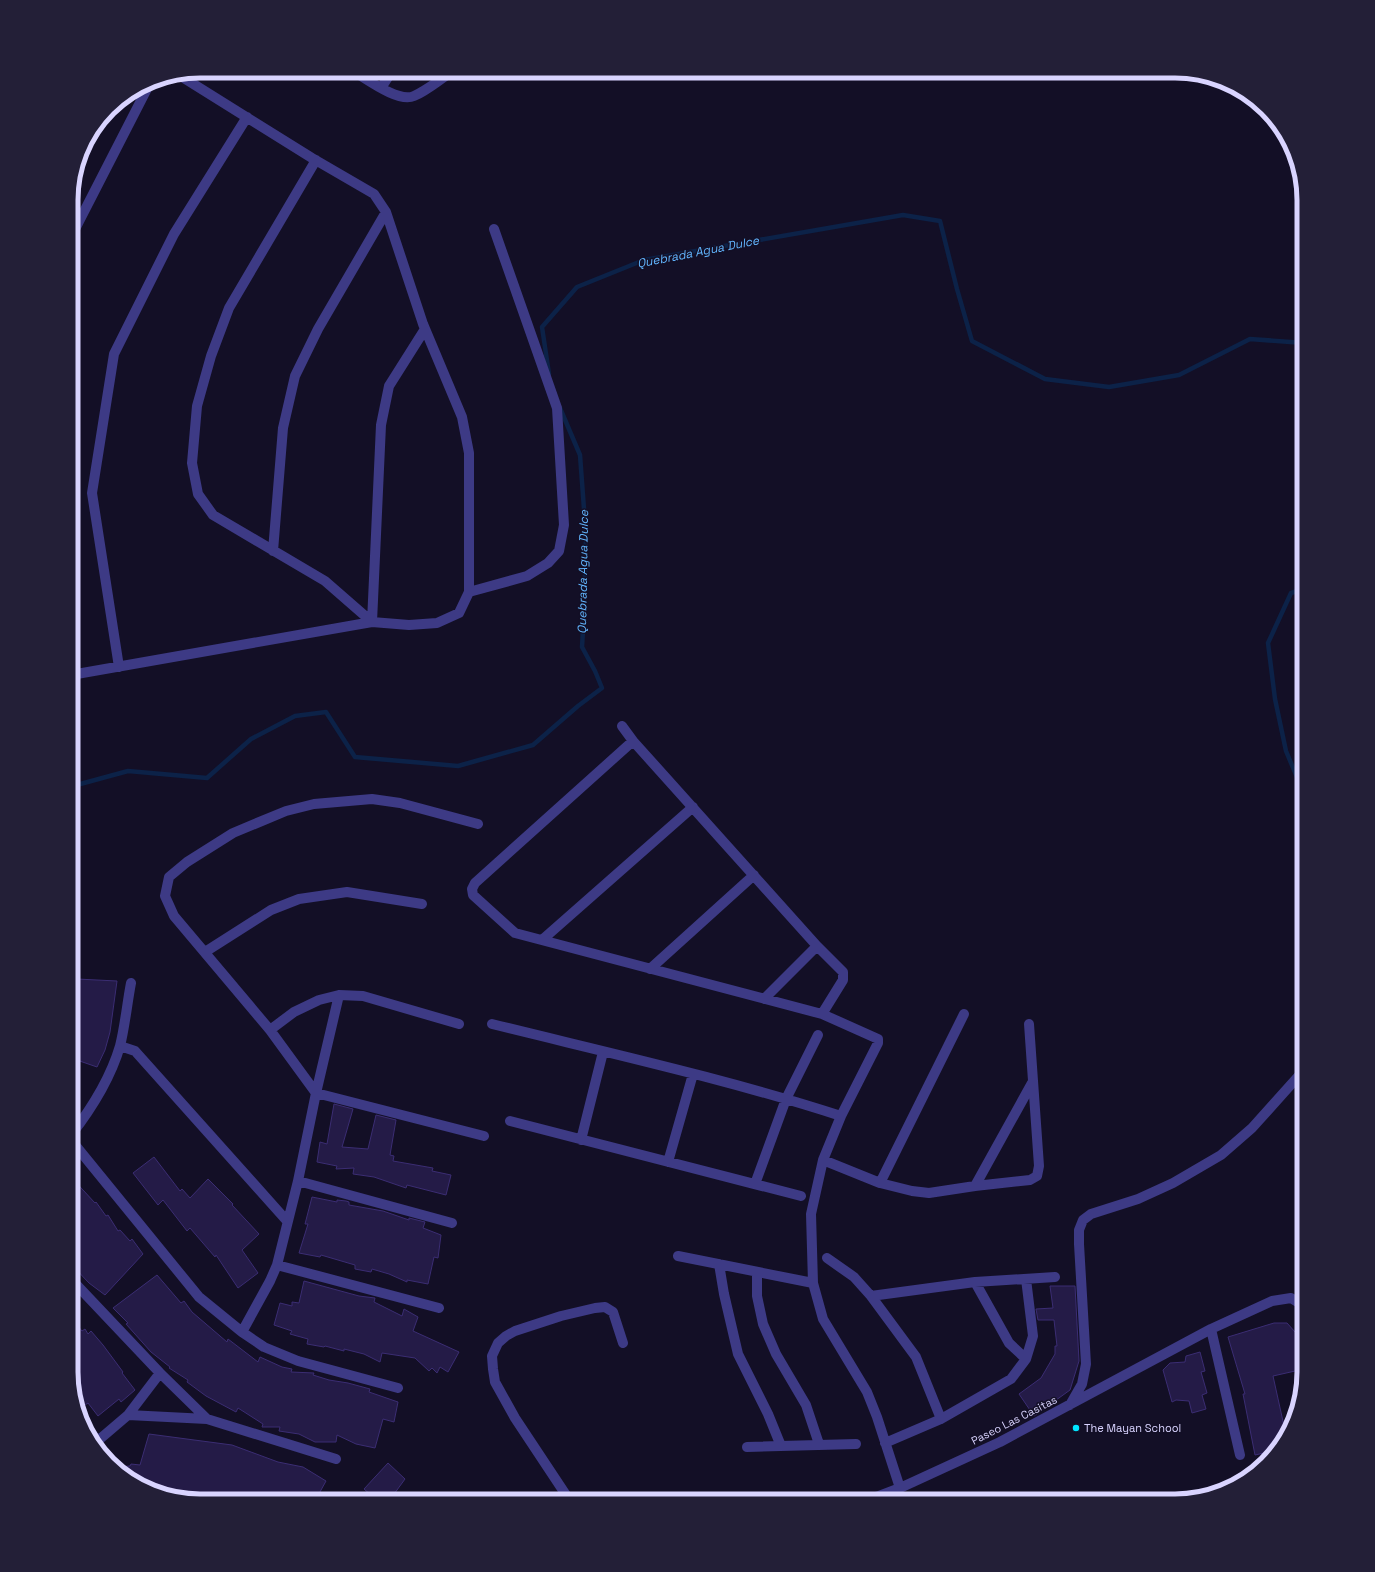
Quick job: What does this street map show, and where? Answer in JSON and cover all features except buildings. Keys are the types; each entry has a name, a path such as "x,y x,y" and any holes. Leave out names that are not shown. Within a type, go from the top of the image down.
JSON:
{"street":[{"path":"365,78 382,88 403,97 413,97 442,78"},
{"path":"382,88 388,78"},
{"path":"78,674 372,622 409,625 437,623 459,613 469,592 470,453 462,417 425,329 386,212 374,194 247,118 185,79"},
{"path":"78,223 146,90"},
{"path":"119,667 92,493 114,354 174,234 247,118"},
{"path":"316,160 230,308 211,356 197,406 192,463 198,494 213,515 325,581 372,622"},
{"path":"272,551 283,428 295,376 318,329 386,212"},
{"path":"469,592 527,576 548,562 559,551 564,525 557,408 494,229"},
{"path":"372,622 381,425 389,386 425,329"},
{"path":"622,726 817,946 843,972 843,980 822,1014"},
{"path":"634,741 475,883 472,889 473,895 515,933 822,1014 878,1039 879,1041 841,1116 823,1160 811,1214 813,1284 823,1319 867,1392 877,1417 900,1488"},
{"path":"478,824 400,803 372,799 314,804 286,811 233,833 187,862 169,877 165,896 174,916 206,952 270,1030 316,1093 484,1136"},
{"path":"542,940 693,807"},
{"path":"650,969 754,875"},
{"path":"206,952 271,910 299,899 347,892 422,904"},
{"path":"764,999 817,946"},
{"path":"78,1126 92,1107 111,1072 120,1046 131,983"},
{"path":"270,1030 294,1012 319,1000 339,995 362,996 459,1024"},
{"path":"242,1332 270,1281 276,1265 298,1181 316,1093 339,995"},
{"path":"880,1183 964,1014"},
{"path":"492,1024 693,1074 786,1099 841,1116"},
{"path":"823,1160 880,1183 912,1191 929,1193 1030,1180 1037,1176 1039,1166 1029,1024"},
{"path":"755,1184 786,1099 818,1035"},
{"path":"120,1046 135,1051 287,1221"},
{"path":"581,1140 603,1052"},
{"path":"668,1162 693,1074"},
{"path":"1070,1405 1082,1384 1086,1364 1079,1244 1079,1230 1083,1220 1091,1214 1138,1199 1173,1184 1221,1155 1252,1128 1297,1078"},
{"path":"976,1186 1032,1083"},
{"path":"510,1121 801,1196"},
{"path":"78,1149 199,1297 242,1332 264,1347 298,1361 398,1388"},
{"path":"298,1181 452,1223"},
{"path":"678,1256 813,1284"},
{"path":"826,1258 854,1277 871,1296 916,1357 941,1419"},
{"path":"720,1264 724,1294 738,1354 768,1414 781,1446"},
{"path":"276,1265 440,1308"},
{"path":"757,1272 757,1296 763,1324 776,1354 806,1404 819,1444"},
{"path":"871,1296 976,1282 1055,1277"},
{"path":"885,1443 941,1419 1011,1379 1026,1359 1033,1336 1026,1279"},
{"path":"976,1282 1009,1343 1026,1359"},
{"path":"78,1286 160,1373 207,1419"},
{"name":"Paseo Las Casitas","path":"889,1494 1000,1442 1211,1329 1272,1302 1291,1298 1297,1302"},
{"path":"565,1494 515,1418 495,1382 492,1356 498,1343 515,1331 561,1316 605,1307 612,1312 623,1343"},
{"path":"1211,1329 1240,1455"},
{"path":"99,1440 128,1415 160,1373"},
{"path":"128,1415 207,1419 336,1459"},
{"path":"747,1447 856,1444"}],"waterway":[{"name":"Quebrada Agua Dulce","path":"549,374 542,327 577,287 644,260 903,215 940,221 972,341 1045,379 1109,387 1179,375 1250,339 1297,342"},
{"name":"Quebrada Agua Dulce","path":"78,785 128,771 207,778 251,739 295,716 326,712 355,757 458,766 533,745 578,706 602,688 582,647 586,536 580,455 560,408"},
{"name":"Quebrada Agua Dulce","path":"1297,591 1291,593 1268,643 1275,699 1286,751 1297,777"}],"place":[{"name":"The Mayan School","path":"1076,1428"}]}
